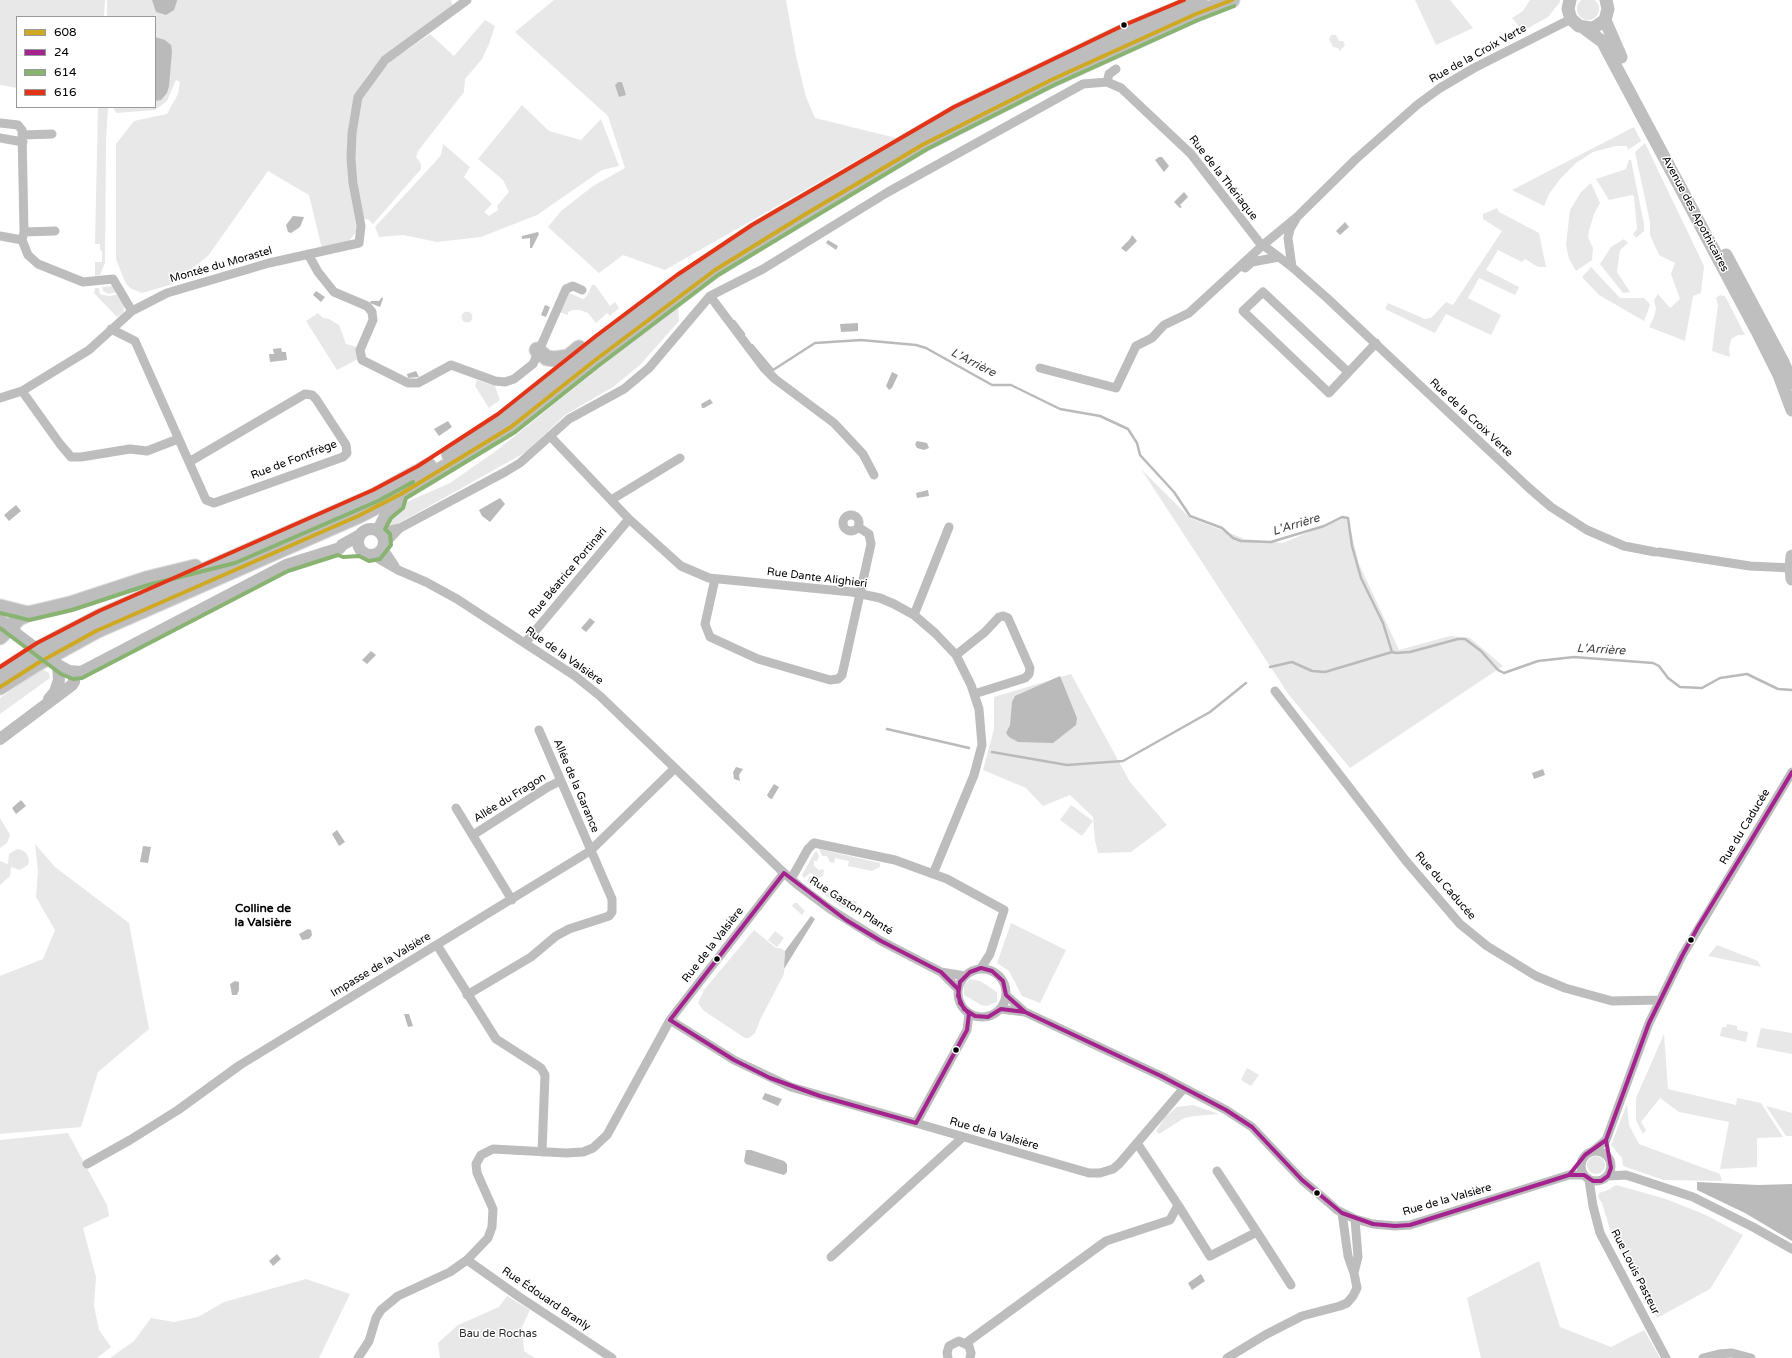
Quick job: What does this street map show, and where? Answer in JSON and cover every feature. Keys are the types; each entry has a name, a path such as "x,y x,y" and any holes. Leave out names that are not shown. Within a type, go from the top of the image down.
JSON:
{"main road":[{"path":"0,674 40,648 83,625 233,557 376,495 421,471 502,419 600,341 725,249 881,155 957,112 1125,32 1200,0"},
{"path":"0,686 96,631 358,516 401,494 511,427 594,361 715,270 804,215 924,144 1051,80 1196,14 1232,0"},
{"path":"1570,0 1568,9 1572,19"},
{"name":"Avenue des Apothicaires","path":"1606,0 1608,9 1604,20 1614,44 1749,296 1792,383"},
{"name":"Avenue des Apothicaires","path":"1572,19 1603,42 1759,335 1779,375 1792,410"},
{"path":"1584,28 1595,27 1604,20"},
{"path":"538,350 547,358 555,359 568,356 589,341 600,341"},
{"path":"7,630 19,618 28,614 70,604 146,579 233,557"},
{"path":"0,607 28,614"}],"street":[{"name":"Montée du Morastel","path":"0,398 22,391 89,350 132,311 167,293 188,285 308,254 359,243 361,226 353,183 351,158 352,133 358,97 385,60 467,0"},
{"name":"Rue de la Croix Verte","path":"1040,368 1116,388 1136,346 1152,338 1164,325 1189,312 1263,245 1297,217 1385,132 1440,88 1474,68 1572,19"},
{"path":"382,539 520,464 569,419 624,389 637,380 710,296 763,269 888,192 1083,84 1107,82 1109,74 1116,69"},
{"name":"Rue de la Thériaque","path":"1107,82 1121,88 1191,154 1254,237 1263,245"},
{"path":"0,123 18,125 22,130 23,236 28,255 38,264 83,282 112,279 132,311"},
{"path":"0,138 23,138 52,134"},
{"name":"Rue de la Croix Verte","path":"1292,267 1288,238 1290,229 1297,217"},
{"path":"0,236 23,236 55,231"},
{"name":"Rue de la Croix Verte","path":"1263,245 1292,267 1376,343 1491,453 1551,507 1573,523 1624,546 1750,566 1792,568"},
{"path":"308,254 318,272 334,292 367,306 372,312 372,323 360,350 362,360 402,381 418,383 451,365 489,380 509,381 533,364 566,289 573,286 582,290"},
{"name":"Rue de la Croix Verte","path":"1228,278 1243,271 1252,262 1279,257"},
{"path":"1348,372 1263,292 1243,312 1329,393 1376,343"},
{"path":"710,296 764,368 775,379 834,423 863,454 874,475"},
{"name":"Rue de Fontfrège","path":"111,329 135,341 188,462 206,500 214,503 343,457 347,453 346,445 316,399 312,395 305,394 188,462"},
{"path":"22,391 71,457 81,457 130,449 147,451 178,439"},
{"name":"Rue Dante Alighieri","path":"550,436 629,518 681,566 695,574 715,579 860,593 894,604 914,615 935,633 956,655 979,708 982,739 978,762 933,874"},
{"path":"612,500 680,458"},
{"path":"360,535 358,543 361,550 366,554 377,554 382,539 386,514 398,505 401,494"},
{"name":"Rue Béatrice Portinari","path":"525,642 629,518"},
{"path":"715,579 705,624 710,637 758,660 830,680 838,679 842,675 871,544 869,534 858,527"},
{"path":"914,615 949,527"},
{"path":"59,680 62,676 72,672 81,672 286,565 340,548 342,545 370,528 382,539 398,570"},
{"path":"340,548 344,551 361,550"},
{"name":"Rue de la Valsière","path":"372,555 398,570 457,598 575,676 600,696 674,769 784,873 670,1020 734,1060 770,1078 820,1096 1089,1173 1100,1174 1113,1169 1184,1088 1226,1110 1252,1127 1302,1180 1342,1213 1355,1219 1373,1224 1396,1226 1410,1225 1570,1176 1586,1178"},
{"path":"956,655 985,632 999,617 1003,616 1008,618 1030,668 1029,674 1025,678 974,694"},
{"path":"7,630 58,665 72,672"},
{"path":"46,703 55,692 59,680 58,665"},
{"path":"0,739 46,703 72,685 74,682 72,672"},
{"name":"Rue du Caducée","path":"1275,692 1406,862 1460,924 1487,946 1536,976 1565,988 1612,1000 1660,1000"},
{"name":"Allée de la Garance","path":"467,995 531,957 556,936 569,929 609,916 613,907 612,899 539,730"},
{"name":"Impasse de la Valsière","path":"87,1164 130,1140 178,1110 240,1065 313,1022 404,963 512,900 590,851 674,769"},
{"name":"Rue du Caducée","path":"1610,1160 1606,1140 1626,1083 1660,1000 1690,941 1792,772"},
{"name":"Allée du Fragon","path":"472,835 560,781"},
{"path":"456,808 512,900"},
{"path":"791,880 808,849 814,843 889,858 947,879 1004,910 990,954 982,968"},
{"name":"Rue Gaston Planté","path":"784,873 791,880 857,927 941,972 958,989 960,1003 969,1014"},
{"path":"437,945 496,1039 541,1068 545,1074 542,1152"},
{"path":"990,954 992,971"},
{"path":"958,989 960,982 970,972 982,968 992,971 1003,981 1006,995 1001,1009"},
{"name":"Rue Gaston Planté","path":"941,972 965,976"},
{"path":"1006,995 1025,1012 1184,1088"},
{"path":"916,1123 966,1030 969,1014 981,1017 988,1016 1001,1009 1025,1012"},
{"path":"966,1030 981,1017"},
{"path":"358,1358 369,1341 376,1318 381,1310 398,1296 439,1278 467,1260 488,1238 492,1227 493,1209 477,1173 476,1164 481,1155 493,1149 542,1152 583,1152 593,1148 607,1135 670,1020"},
{"path":"831,1257 963,1137"},
{"path":"1570,1176 1585,1155 1593,1151 1606,1140"},
{"path":"1136,1143 1210,1256 1257,1232"},
{"path":"1593,1151 1602,1152 1626,1176"},
{"path":"1592,1194 1606,1177 1610,1160"},
{"path":"1581,1162 1586,1178 1597,1181 1606,1177 1626,1176 1693,1197 1792,1249"},
{"path":"1217,1171 1292,1285"},
{"name":"Rue Louis Pasteur","path":"1586,1178 1592,1194 1593,1206 1600,1233 1666,1358"},
{"path":"966,1343 1106,1241 1170,1220 1178,1206"},
{"path":"1228,1358 1265,1335 1302,1316 1347,1302 1353,1296 1357,1288 1348,1256 1342,1213"},
{"path":"1354,1273 1358,1257 1355,1219"},
{"name":"Rue Édouard Branly","path":"467,1260 518,1296 612,1358"},
{"path":"948,1358 947,1350 952,1343 959,1341 966,1343 971,1349 970,1358"},
{"path":"1703,1358 1719,1354 1732,1353 1751,1358"}],"green space":[{"path":"1584,-1 1592,-1 1596,1 1599,9 1596,17 1588,20 1580,17 1577,9 1580,1"},
{"path":"0,0 105,0 104,16 16,16 16,88 0,85"},
{"path":"107,0 451,0 453,7 386,55 369,73 356,93 350,117 347,143 349,184 357,231 349,241 322,249 309,195 268,171 208,256 173,284 142,293 130,288 125,282 116,259 116,144 134,121 167,114 178,94 180,82 176,80 167,101 155,110 116,113 114,108 156,108 156,16 107,16"},
{"path":"554,0 786,0 796,56 806,97 815,118 896,138 665,270 623,255 599,273 548,227 561,211 593,186 625,168 608,116 515,32"},
{"path":"1415,0 1450,0 1473,28 1436,45"},
{"path":"1530,0 1560,0 1560,2 1548,17 1523,31 1512,18 1523,11"},
{"path":"485,20 495,26 489,44 482,59 465,79 464,92 418,151 416,157 421,164 421,169 373,224 369,220 361,217 354,145 362,99 369,84 391,61 430,34 454,56"},
{"path":"1331,35 1336,35 1339,41 1343,41 1345,45 1340,51 1338,48 1333,47 1329,39"},
{"path":"522,105 549,131 581,140 601,119 619,166 602,170 537,215 481,237 437,242 403,235 379,237 375,227 441,155 443,144 470,167 464,177 492,204 484,212 489,216 498,210 497,206 509,192 503,180 478,159"},
{"path":"98,108 108,108 106,142 105,263 100,275 95,276 95,262 102,262 102,251 100,250 100,244 95,244"},
{"path":"1634,127 1641,141 1628,150 1627,146 1616,146 1593,152 1576,163 1561,178 1549,194 1544,206 1512,190"},
{"path":"1645,143 1704,266 1701,293 1693,296 1685,341 1649,327 1656,309 1654,300 1658,294 1670,308 1680,299 1671,274 1675,263 1659,255 1650,235 1650,222 1635,152"},
{"path":"1629,160 1631,160 1644,224 1644,231 1636,238 1633,234 1637,229 1634,196 1632,195 1609,200 1596,179 1626,169"},
{"path":"1591,183 1600,203 1594,214 1588,237 1593,248 1592,260 1576,271 1569,259 1566,245 1570,210 1581,192"},
{"path":"1497,208 1499,212 1539,233 1546,267 1538,267 1525,259 1522,262 1498,250 1486,270 1519,287 1515,295 1479,278 1468,298 1501,315 1491,335 1446,314 1435,333 1385,309 1388,303 1425,319 1431,318 1446,302 1453,305 1502,231 1483,219 1483,214"},
{"path":"1624,239 1628,243 1620,250 1617,272 1630,292 1623,293 1600,264 1611,247"},
{"path":"1591,267 1620,298 1644,298 1648,302 1650,305 1644,321 1599,295 1582,277"},
{"path":"592,285 595,285 610,306 615,302 619,308 610,316 607,313 596,323 588,313 580,310 572,310 568,312 568,315 559,312 569,293 583,299 587,296"},
{"path":"112,286 118,292 108,294 103,291 102,287"},
{"path":"95,288 99,288 100,294 104,295 109,296 120,294 125,305 123,313 117,317 94,293"},
{"path":"1720,295 1725,296 1745,335 1738,335 1731,339 1729,349 1730,357 1712,351 1718,305 1716,298"},
{"path":"678,304 679,321 640,365 613,387 565,415 526,452 390,528 387,523 402,504 450,483 500,448"},
{"path":"465,312 469,312 471,313 471,321 465,322 462,319 462,315"},
{"path":"318,313 323,318 329,319 339,325 346,344 357,347 358,359 337,370 306,321"},
{"path":"477,380 495,386 500,400 489,408 475,386"},
{"path":"1141,469 1190,518 1245,539 1283,543 1347,516 1359,564 1399,650 1450,636 1470,638 1503,666 1350,768 1289,695"},
{"path":"42,669 49,673 50,678 0,714 0,698"},
{"path":"1071,674 1130,782 1167,825 1131,852 1098,853 1093,817 1070,795 1043,806 1026,788 983,770 994,729 994,697"},
{"path":"1071,805 1093,821 1082,836 1060,820"},
{"path":"0,818 10,835 7,843 0,848"},
{"path":"35,844 55,867 129,923 149,1029 98,1072 81,1127 0,1134 0,976 43,959 55,930 36,897 38,871"},
{"path":"17,849 22,850 27,854 29,860 28,865 20,870 11,867 10,876 0,885 0,861 8,864 9,854"},
{"path":"819,849 880,863 880,867 872,871 848,866 849,861 835,858 834,863 830,862 827,856 822,856"},
{"path":"816,850 819,856 817,861 814,861 814,866 820,871 821,869 824,870 823,876 819,878 810,873 804,878 802,875"},
{"path":"810,876 829,888 827,892 834,896 836,892 847,897 845,903 851,905 853,900 857,902 852,912 840,906 807,881"},
{"path":"794,903 797,903 805,911 802,915 792,906"},
{"path":"1011,923 1066,950 1040,1003 1022,996 1009,971 997,963"},
{"path":"754,930 776,948 780,948 785,951 784,974 760,1020 755,1033 749,1038 745,1038 704,1011 698,1003 704,990"},
{"path":"775,931 784,938 777,947 768,940"},
{"path":"1717,945 1758,961 1761,967 1708,956"},
{"path":"970,979 980,981 997,992 997,1002 987,1006 981,1005 964,995 964,985"},
{"path":"1727,1024 1737,1026 1737,1030 1748,1032 1746,1042 1720,1036 1722,1027 1726,1027"},
{"path":"1761,1028 1792,1033 1792,1054 1756,1047"},
{"path":"1664,1034 1668,1089 1736,1105 1737,1098 1761,1103 1783,1137 1757,1138 1757,1167 1720,1169 1729,1122 1679,1112 1660,1098 1641,1122 1646,1130 1643,1134 1636,1120 1636,1098"},
{"path":"1247,1068 1259,1075 1251,1086 1241,1080"},
{"path":"1627,1104 1629,1125 1639,1144 1720,1174 1722,1181 1664,1180 1623,1166 1622,1158 1611,1145"},
{"path":"1193,1105 1219,1114 1184,1118 1159,1134 1156,1131 1165,1117 1177,1107"},
{"path":"1766,1106 1792,1113 1792,1136 1786,1136"},
{"path":"68,1133 107,1205 109,1216 83,1228 96,1277 94,1306 99,1330 111,1347 97,1358 0,1358 0,1140"},
{"path":"1596,1156 1602,1159 1605,1165 1602,1171 1596,1174 1590,1171 1587,1165 1590,1159"},
{"path":"1616,1185 1666,1199 1706,1215 1743,1235 1710,1289 1657,1318 1611,1233 1602,1203 1598,1197 1599,1193"},
{"path":"1539,1261 1560,1327 1611,1347 1644,1330 1660,1358 1481,1358 1467,1298"},
{"path":"306,1279 350,1294 319,1358 110,1358 134,1341 151,1318 174,1322 198,1317 224,1302"},
{"name":"Bau de Rochas","path":"507,1296 530,1310 522,1327 524,1351 535,1358 440,1358 438,1343 458,1325 499,1307"}],"shaded area":[{"path":"152,0 177,1 174,10 166,15 156,12"},
{"path":"156,37 165,40 171,45 172,51 169,86 167,93 161,100 156,101"},
{"path":"618,82 622,82 626,95 619,97 615,85"},
{"path":"1162,157 1169,166 1164,172 1155,160"},
{"path":"1184,192 1188,197 1180,205 1182,207 1180,208 1174,202"},
{"path":"293,216 304,217 300,227 291,233 288,232 286,225"},
{"path":"1345,222 1349,227 1340,235 1336,231"},
{"path":"538,232 539,234 532,248 530,248 530,238 522,239 522,236"},
{"path":"1132,235 1137,241 1126,252 1121,248"},
{"path":"828,240 838,246 836,250 826,243"},
{"path":"316,291 325,297 321,302 313,295"},
{"path":"382,297 383,299 380,307 370,303 371,301 379,301"},
{"path":"545,305 550,307 546,317 541,315"},
{"path":"858,323 858,331 841,332 840,324"},
{"path":"281,348 282,352 286,352 287,360 270,362 269,354 274,354 273,349"},
{"path":"416,371 419,377 408,378 407,374"},
{"path":"892,372 898,375 892,388 889,390 886,386"},
{"path":"710,399 713,403 702,408 701,404"},
{"path":"448,421 452,427 439,436 434,429"},
{"path":"917,441 927,443 929,448 924,450 917,448 915,444"},
{"path":"928,490 929,496 917,498 916,493"},
{"path":"500,498 505,504 490,522 482,516 479,510"},
{"path":"16,505 21,511 9,521 4,515"},
{"path":"590,618 595,622 586,632 581,628"},
{"path":"371,651 376,655 367,664 362,660"},
{"path":"1060,676 1077,718 1076,725 1053,743 1018,742 1009,737 1006,733 1010,725 1012,702 1015,696"},
{"path":"736,767 743,769 739,775 740,781 734,779 733,772"},
{"path":"1543,769 1545,775 1534,779 1532,773"},
{"path":"774,784 779,787 772,799 767,795"},
{"path":"21,800 26,806 16,814 12,808"},
{"path":"337,830 345,842 339,846 332,834"},
{"path":"143,846 151,847 148,863 140,862"},
{"path":"811,916 815,919 784,969 785,951"},
{"path":"308,929 311,930 312,935 309,939 302,940 299,934"},
{"path":"235,981 239,982 239,990 237,995 232,995 230,984"},
{"path":"404,1014 409,1014 413,1026 408,1027"},
{"path":"765,1093 782,1099 778,1106 762,1099"},
{"path":"746,1150 751,1150 784,1161 787,1164 787,1172 784,1175 746,1164 744,1161"},
{"path":"1697,1182 1758,1185 1792,1184 1792,1241 1745,1213 1697,1190"},
{"path":"277,1254 281,1259 273,1266 269,1261"},
{"path":"1201,1274 1205,1281 1192,1290 1188,1283"}],"waterway":[{"name":"L'Arrière","path":"734,321 744,334"},
{"name":"L'Arrière","path":"752,345 773,370 815,343 861,340 916,345 926,348 992,385 1011,385 1060,409 1100,416 1128,429 1137,443 1140,455 1174,492 1190,516 1222,528 1233,538 1241,541 1271,542 1324,526 1342,517 1348,518 1352,546 1361,578 1383,623 1392,652"},
{"name":"L'Arrière","path":"1392,652 1410,652 1458,639 1465,639 1481,651 1498,670 1504,673 1538,661 1574,657 1653,663 1659,666 1668,678 1680,687 1702,688 1720,678 1747,674 1778,689 1792,690"},
{"path":"1270,667 1292,662 1312,671 1325,672 1392,652"},
{"path":"992,752 1067,765 1123,761 1210,712 1246,683"},
{"path":"887,729 969,748"}],"transit line":[{"name":"616","path":"0,667 37,643 99,611 373,490 418,466 498,414 596,336 677,275 752,225 954,107 1122,26 1184,0"},
{"name":"608","path":"0,687 38,663 96,631 358,516 401,494 511,427 594,361 715,270 804,215 924,144 1051,80 1196,14 1232,0"},
{"name":"614","path":"0,628 61,674 73,679 82,678 288,571 338,555 343,557 359,556 369,561 380,559 391,545 390,534 385,529 391,518 403,508 406,498 515,432 598,366 718,275 927,149 1054,85 1198,20 1234,6"},
{"name":"614","path":"0,613 29,620 72,610 148,585 235,563 378,501 413,482"},
{"name":"24","path":"1792,772 1791,774 1750,842 1792,772"},
{"name":"24","path":"1698,927 1750,842"},
{"name":"24","path":"1698,927 1750,842"},
{"name":"24","path":"784,873 846,920 881,941 941,972 958,989 960,1003 969,1014 967,1030 916,1123 820,1096 770,1078 734,1060 670,1020 784,873"},
{"name":"24","path":"1682,956 1698,927"},
{"name":"24","path":"1682,956 1698,927"},
{"name":"24","path":"1649,1023 1682,956"},
{"name":"24","path":"1649,1023 1682,956"},
{"name":"24","path":"981,968 992,971 1003,981 1006,995 1025,1012 1001,1009 988,1017 975,1016 964,1009 958,996 960,982 970,972 981,968"},
{"name":"24","path":"1025,1012 1161,1076"},
{"name":"24","path":"1025,1012 1161,1076"},
{"name":"24","path":"1606,1140 1649,1023"},
{"name":"24","path":"1606,1140 1649,1023"},
{"name":"24","path":"1161,1076 1226,1110"},
{"name":"24","path":"1161,1076 1226,1110"},
{"name":"24","path":"1226,1110 1252,1127"},
{"name":"24","path":"1252,1127 1302,1180"},
{"name":"24","path":"1252,1127 1302,1180"},
{"name":"24","path":"1569,1175 1584,1175 1593,1181 1601,1181 1608,1176 1611,1168 1606,1140"},
{"name":"24","path":"1569,1175 1585,1155 1606,1140"},
{"name":"24","path":"1410,1225 1569,1175"},
{"name":"24","path":"1410,1225 1569,1175"},
{"name":"24","path":"1302,1180 1342,1213"},
{"name":"24","path":"1302,1180 1342,1213"},
{"name":"24","path":"1342,1213 1373,1224"},
{"name":"24","path":"1342,1213 1373,1224"},
{"name":"24","path":"1373,1224 1395,1226 1410,1225"}],"district":[{"name":"Colline de la Valsière","path":"263,916"}]}
